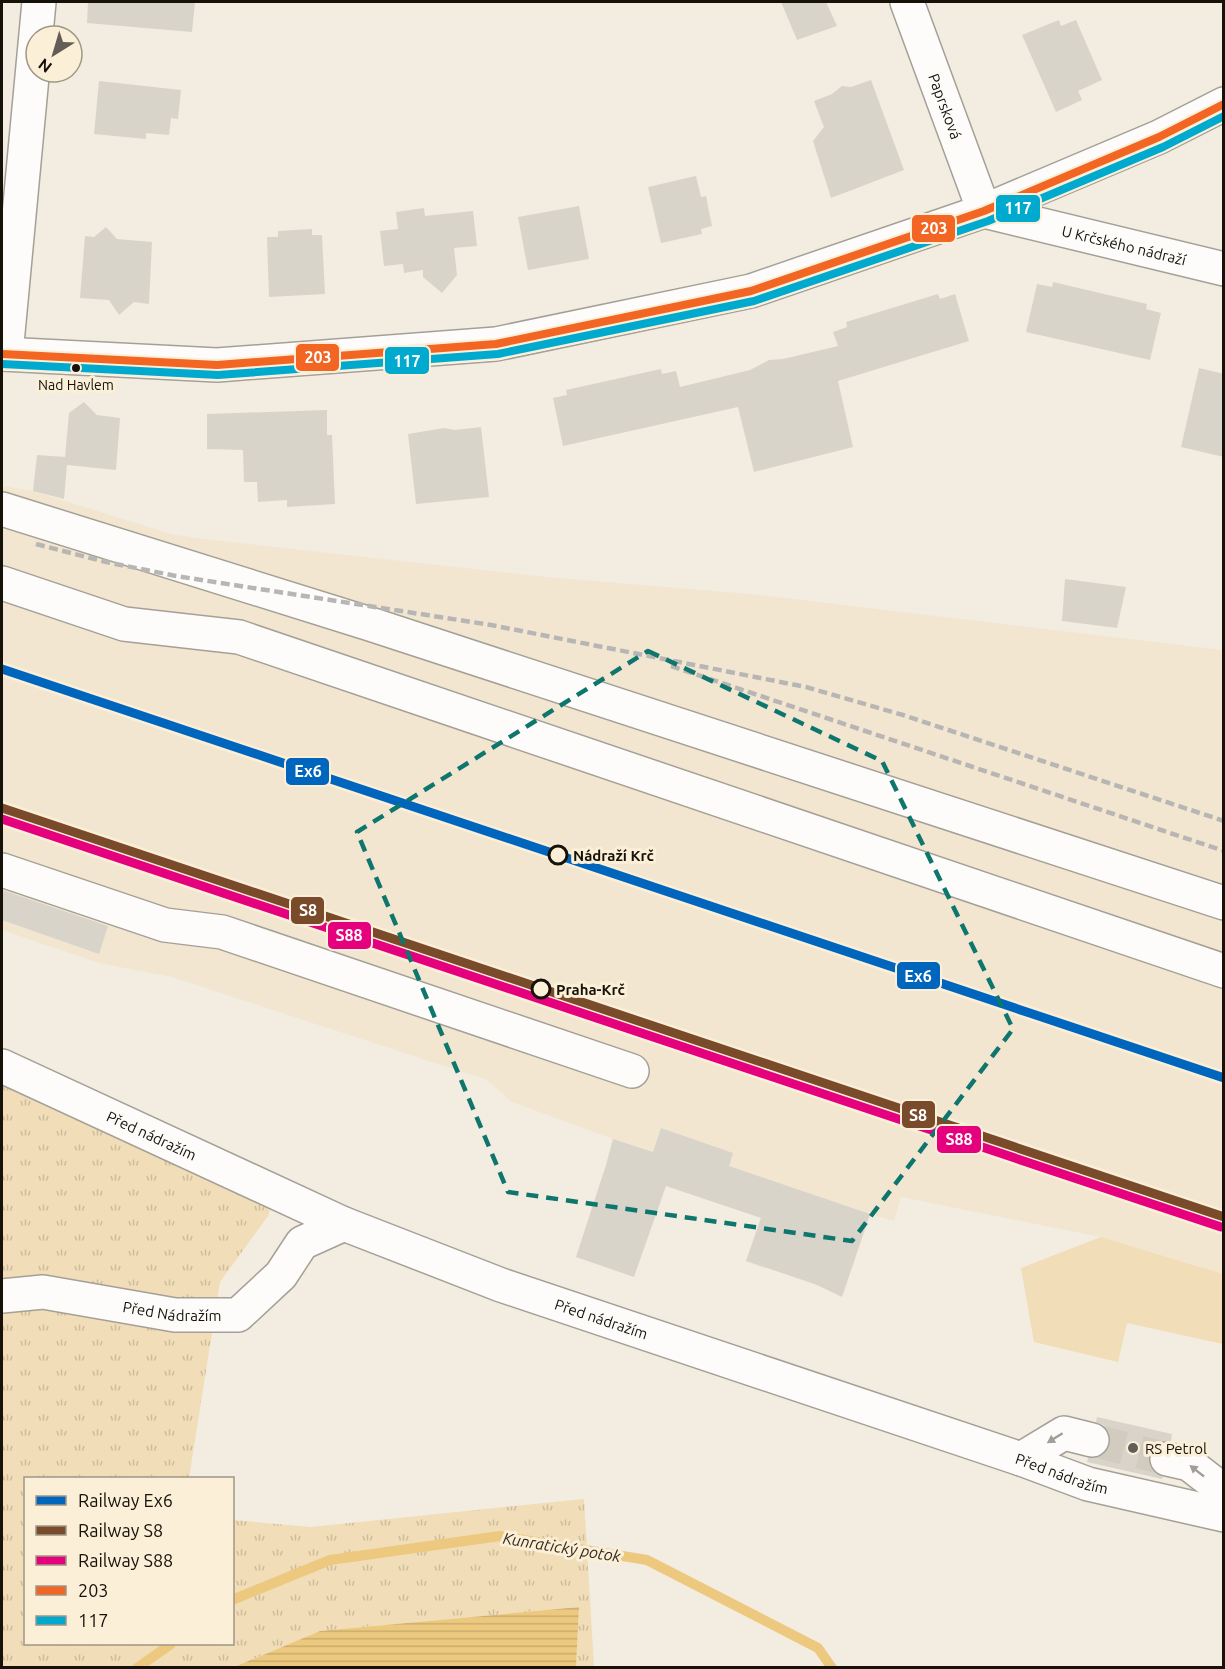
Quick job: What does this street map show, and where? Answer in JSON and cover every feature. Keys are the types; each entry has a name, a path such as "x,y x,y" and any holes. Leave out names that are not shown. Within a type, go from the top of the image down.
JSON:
{"street":[{"path":"39,2 4,354 217,365 496,344 751,291 984,211 1159,137 1224,104"},
{"name":"Paprsková","path":"907,2 984,211"},
{"name":"U Krčského nádraží","path":"984,211 1224,269"},
{"path":"2,509 370,624 1224,903"},
{"path":"2,583 124,624 239,637 1224,971"},
{"path":"2,870 165,925 222,932 632,1071"},
{"name":"Před nádražím","path":"2,1066 344,1224 501,1285 1021,1459 1088,1484 1224,1515"},
{"name":"Před Nádražím","path":"2,1296 43,1292 175,1315 238,1315 281,1275 302,1243 344,1224"},
{"path":"1021,1459 1064,1432 1092,1440"},
{"path":"1167,1459 1189,1464 1224,1491"}],"highlighted area":[{"path":"648,651 882,761 1013,1029 852,1241 508,1192 357,832"}],"shaded area":[{"path":"2,486 33,491 171,534 203,539 547,577 751,594 1223,650 1223,1274 1101,1237 901,1197 894,1221 870,1214 843,1295 765,1267 764,1269 749,1262 745,1263 772,1185 606,1165 613,1139 512,1102 487,1080 172,977 99,963 2,930"},
{"path":"579,1607 576,1667 234,1667 320,1631"}],"green space":[{"path":"2,1081 273,1200 268,1216 220,1282 189,1477 24,1477 24,1645 234,1645 234,1520 311,1527 584,1499 594,1667 576,1667 579,1607 320,1631 234,1667 2,1667"},
{"path":"1101,1237 1223,1274 1223,1344 1127,1323 1118,1362 1034,1342 1021,1268"}],"building":[{"path":"88,2 195,2 192,32 87,23"},
{"path":"781,2 826,2 837,26 797,40"},
{"path":"1059,20 1061,26 1076,20 1102,80 1078,91 1082,100 1056,112 1022,35"},
{"path":"871,80 904,170 831,198 813,141 824,127 814,101 832,94 842,86 851,87"},
{"path":"99,81 181,90 178,119 171,118 169,135 146,133 146,139 94,134"},
{"path":"696,176 701,197 706,196 712,226 701,229 702,234 661,243 648,187"},
{"path":"579,206 589,259 528,270 518,217"},
{"path":"424,208 425,216 473,211 477,246 454,248 457,275 442,293 423,277 423,270 404,273 403,264 384,266 380,231 398,229 396,212"},
{"path":"106,227 117,239 152,242 149,304 134,302 119,315 109,300 80,298 85,236 94,237"},
{"path":"312,229 312,235 322,235 325,294 269,297 267,237 278,237 278,231"},
{"path":"1053,282 1147,304 1146,309 1161,313 1150,360 1026,332 1037,284 1052,287"},
{"path":"938,294 940,299 955,294 969,341 838,381 853,447 754,472 738,407 563,446 553,398 567,395 566,390 661,369 662,374 676,371 680,387 750,370 769,360 783,359 838,346 833,332 847,327 846,322"},
{"path":"1199,368 1224,374 1224,457 1181,447"},
{"path":"84,402 97,415 120,418 116,470 67,465 64,499 33,491 37,455 65,457 69,413"},
{"path":"327,410 327,435 332,435 335,504 287,507 287,500 258,502 257,482 244,482 243,450 207,449 207,414"},
{"path":"481,427 489,497 416,504 408,434 444,428 455,430"},
{"path":"1065,579 1126,587 1117,628 1062,621"},
{"path":"2,890 108,926 99,954 2,920"},
{"path":"661,1128 733,1153 729,1166 870,1214 842,1297 815,1284 746,1261 761,1218 666,1186 634,1277 576,1257 613,1139 653,1152"},
{"path":"1097,1417 1172,1434 1171,1441 1162,1441 1154,1446 1149,1455 1149,1465 1154,1472 1163,1477 1162,1479 1087,1462 1088,1458 1097,1458 1105,1453 1110,1444 1110,1434 1105,1426 1096,1422"}],"waterway":[{"name":"Kunratický potok","path":"234,1599 330,1560 500,1536 647,1560 818,1648 832,1668"},
{"name":"Kunratický potok","path":"137,1668 170,1645"}],"tunnel":[{"path":"1092,1440 1167,1459"}],"railway":[{"path":"36,544 106,562 176,576 491,625 806,687 903,715 1224,821"},
{"path":"671,666 1224,851"}],"rail line":[{"name":"Ex6","path":"2,669 1224,1078"},
{"name":"S8","path":"2,808 1224,1217"},
{"name":"S88","path":"2,819 1221,1227"}],"transit line":[{"name":"203","path":"2,354 217,365 496,344 751,291 984,211 1159,137 1224,104"},
{"name":"117","path":"2,364 218,375 498,354 754,301 988,221 1163,147 1224,116"}],"place":[{"name":"Nad Havlem","path":"76,368"},
{"name":"Nádraží Krč","path":"558,855"},
{"name":"Praha-Krč","path":"541,989"},
{"name":"RS Petrol","path":"1133,1448"}]}
